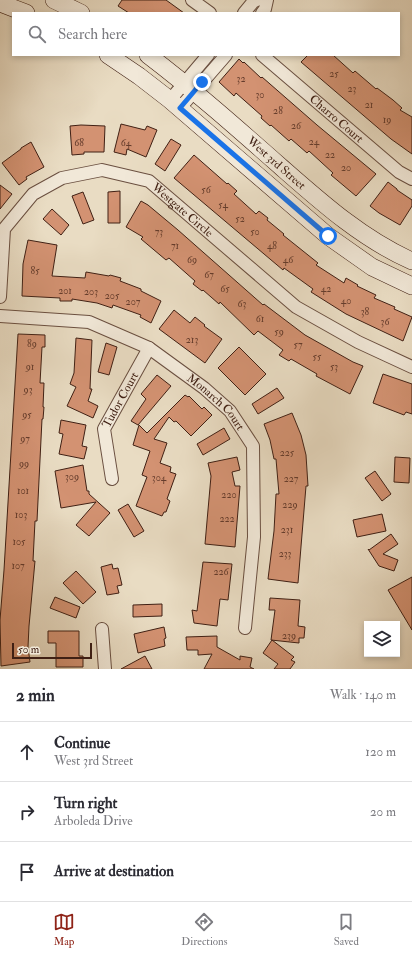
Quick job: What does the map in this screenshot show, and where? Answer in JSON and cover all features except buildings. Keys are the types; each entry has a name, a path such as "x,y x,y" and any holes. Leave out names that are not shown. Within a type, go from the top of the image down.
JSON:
{"main road":[{"path":"54,0 79,12"},
{"path":"0,3 23,12"},
{"name":"West 3rd Street","path":"109,56 139,76 175,104 328,236 372,267 412,286"},
{"name":"West 3rd Street","path":"149,56 190,87 331,210 368,238 394,253 412,261"}],"street":[{"path":"192,0 209,12"},
{"path":"245,12 253,2 257,0"},
{"path":"263,12 267,0"},
{"path":"190,87 207,56"},
{"path":"175,104 190,87 225,56"},
{"name":"Charro Court","path":"263,56 399,172 412,179"},
{"name":"Westgate Circle","path":"0,297 4,229 33,194 62,178 102,170 149,181 296,307 358,342 412,367"},
{"name":"Monarch Court","path":"0,316 89,322 149,348 204,388 230,411 254,446 254,537 245,628"},
{"name":"Tudor Court","path":"112,479 104,429 149,348"},
{"path":"102,629 105,669"}],"route":[{"path":"202,82 180,108 252,172 328,236"}]}
